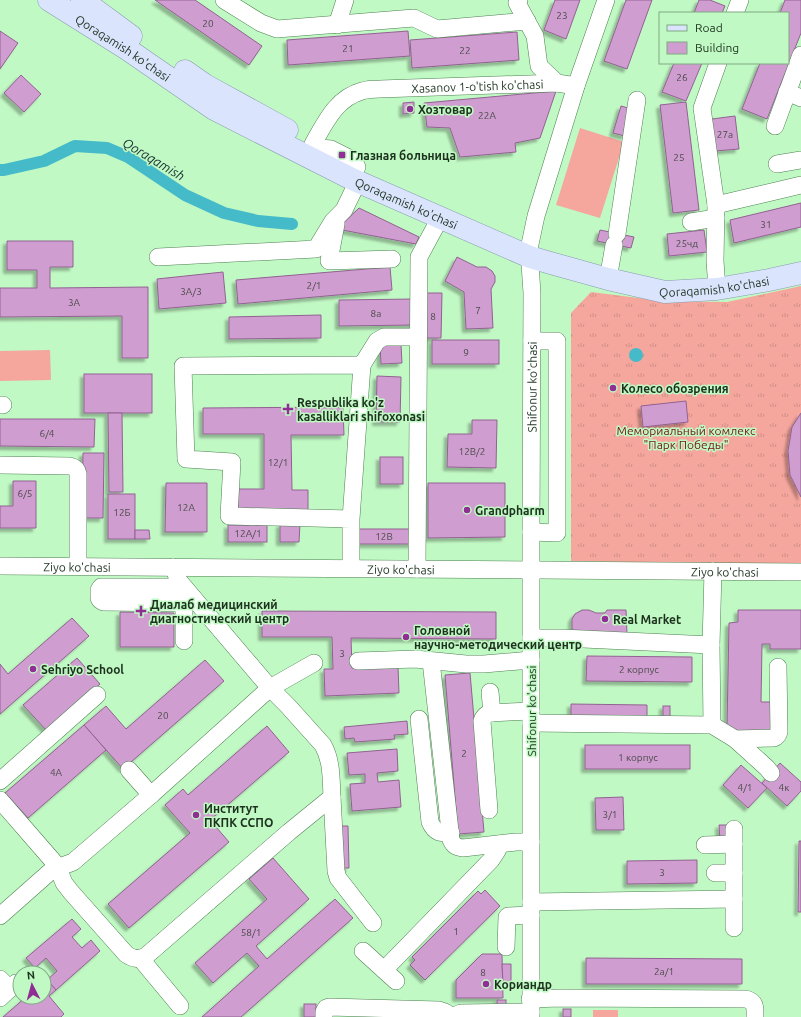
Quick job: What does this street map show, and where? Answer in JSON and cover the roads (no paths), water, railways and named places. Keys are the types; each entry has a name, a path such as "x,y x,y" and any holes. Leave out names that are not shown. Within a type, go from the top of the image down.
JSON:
{"main road":[{"name":"Qoraqamish ko'chasi","path":"49,0 127,48 214,109 529,253"},
{"name":"Qoraqamish ko'chasi","path":"82,0 205,85 317,146 358,174 440,218 529,253 665,292 769,280 801,273"},
{"name":"Qoraqamish ko'chasi","path":"717,286 801,266"}],"street":[{"path":"224,0 261,23 277,29 414,18 437,29 527,21"},
{"path":"518,0 517,3 535,36 539,66 557,83"},
{"path":"576,86 606,0"},
{"path":"735,12 740,0"},
{"path":"337,25 340,1"},
{"path":"775,126 794,95 801,55"},
{"path":"717,286 715,262 716,212 702,108 718,64"},
{"name":"Xasanov 1-o'tish ko'chasi","path":"317,146 333,110 344,99 362,91 380,89 557,83 576,86"},
{"name":"Shifonur ko'chasi","path":"531,1009 532,285 529,253 536,216 576,86"},
{"path":"608,276 616,239 636,100"},
{"path":"777,164 801,160"},
{"path":"158,257 316,249 333,221 344,210 358,174"},
{"path":"692,222 716,212 801,186"},
{"path":"338,216 329,261 392,259"},
{"path":"417,569 419,257 440,218"},
{"path":"532,285 560,263"},
{"path":"351,568 351,519 362,365 377,341 384,337 418,337"},
{"path":"531,532 557,533 557,341 532,341"},
{"path":"351,519 229,516 232,462 186,459 183,366 362,365"},
{"path":"0,465 74,466 77,470 78,490 78,566"},
{"name":"Ziyo ko'chasi","path":"0,566 713,571 800,570"},
{"path":"173,567 178,581 187,596 288,706 327,751 331,768 336,871 338,878 373,922"},
{"path":"712,725 711,645 713,571"},
{"path":"184,641 187,596"},
{"path":"531,638 711,645"},
{"path":"358,661 415,659 466,664 484,664 531,660"},
{"path":"431,661 453,844 457,848 463,848 516,842 531,842"},
{"path":"0,916 52,870 73,862 151,795 270,688 314,663"},
{"path":"735,739 774,738 778,735 778,667"},
{"path":"490,692 492,713"},
{"path":"0,781 97,695"},
{"path":"490,810 482,721 486,715 492,713 531,717 712,725 735,739 771,773"},
{"path":"419,719 430,822 436,831 441,833 451,833"},
{"path":"129,770 151,795"},
{"path":"0,800 53,861 70,892 126,954 130,957 140,958 146,956 289,832 332,797"},
{"path":"705,845 734,837 734,928"},
{"path":"363,952 390,976 491,860 500,844"},
{"path":"715,873 734,873"},
{"path":"506,947 507,917 531,908 734,899"},
{"path":"140,958 180,1006"},
{"path":"324,1017 325,1009 328,1007 440,1010 453,1017 461,1013 531,1009 568,998 746,999 754,1004 755,1017"}],"water":[{"path":"633,348 639,348 643,352 643,358 639,362 633,362 629,358 629,352"}],"waterway":[{"name":"Qoraqamish","path":"0,170 44,161 75,146 107,148 128,157 185,195 224,213 258,221 292,224"}],"place":[{"name":"Хозтовар","path":"410,109"},
{"name":"Глазная больница","path":"342,155"},
{"name":"Колесо обозрения","path":"613,388"},
{"name":"Respublika ko'z kasalliklari shifoxonasi","path":"288,409"},
{"name":"Grandpharm","path":"467,510"},
{"name":"Диалаб медицинский диагностический центр","path":"141,611"},
{"name":"Real Market","path":"605,619"},
{"name":"Головной научно-методический центр","path":"406,637"},
{"name":"Sehriyo School","path":"33,669"},
{"name":"Институт ПКПК ССПО","path":"196,815"},
{"name":"Кориандр","path":"486,984"}],"park label":[{"name":"Мемориальный комлекс \"Парк Победы\"","path":"686,437"}]}
